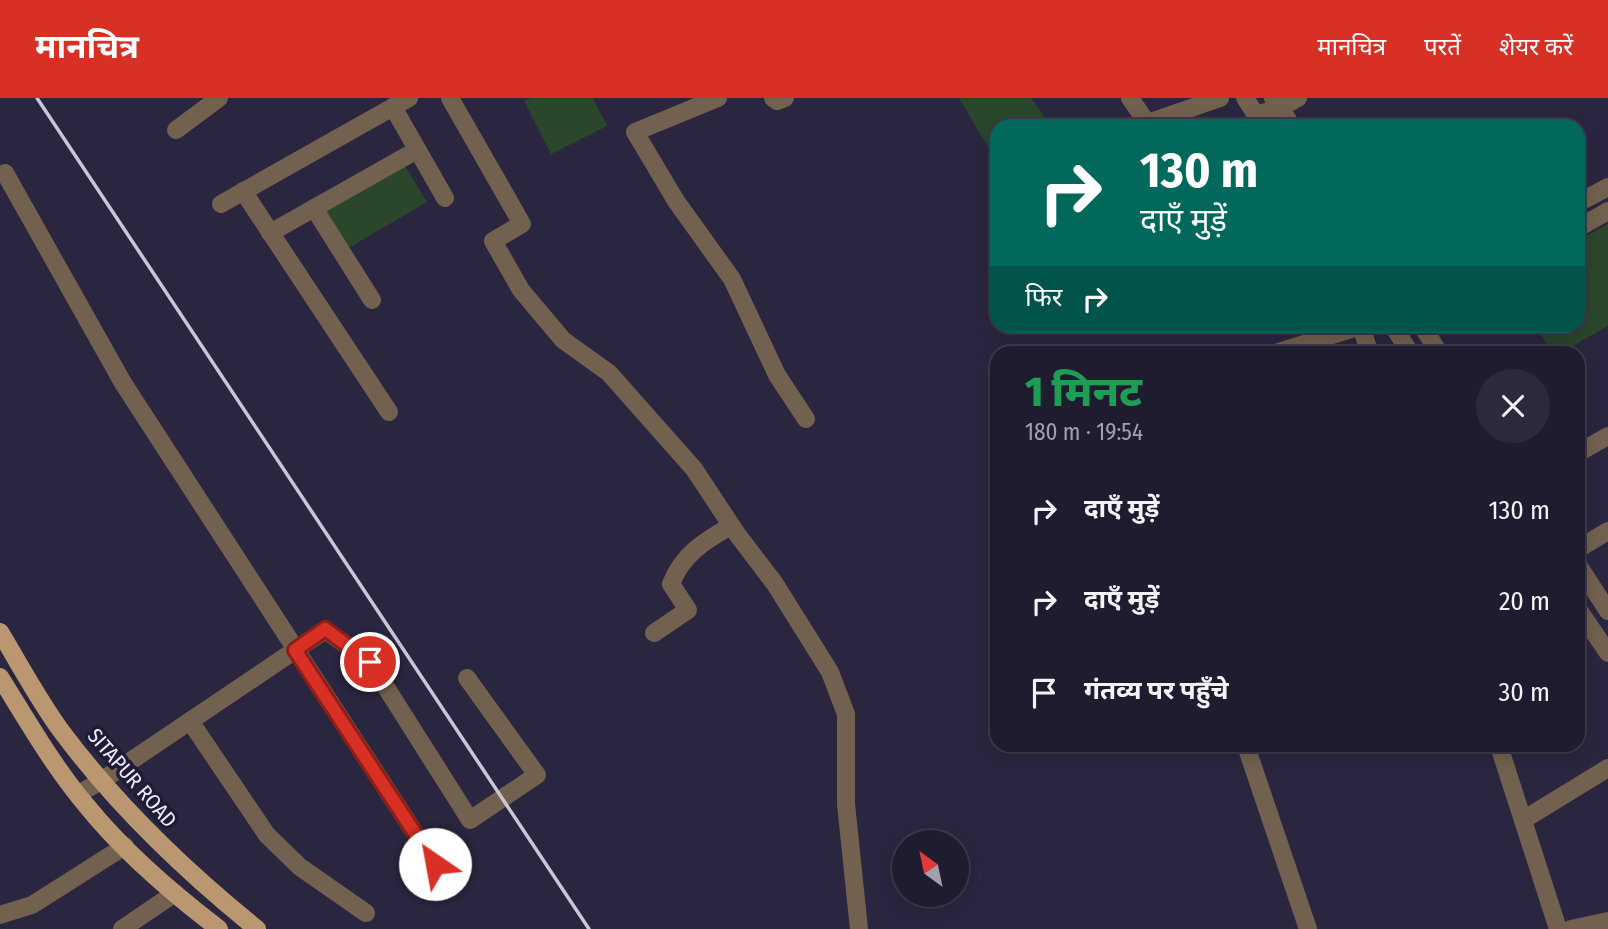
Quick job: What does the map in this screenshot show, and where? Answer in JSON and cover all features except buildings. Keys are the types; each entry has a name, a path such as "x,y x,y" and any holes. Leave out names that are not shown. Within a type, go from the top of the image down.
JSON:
{"main road":[{"name":"SITAPUR ROAD","path":"0,632 60,730 101,781 141,826 192,876 257,929"},
{"path":"0,677 39,740 78,794 125,846 175,893 219,929"}],"street":[{"path":"176,130 219,98"},
{"path":"450,98 522,224 493,241 521,290 563,340 609,373 694,469 775,584 830,672 846,715 846,804 859,929"},
{"path":"718,98 635,132 676,201 732,279 777,375 806,419"},
{"path":"773,98 778,101 785,98"},
{"path":"1130,98 1140,119"},
{"path":"1160,119 1220,98"},
{"path":"1245,98 1259,119"},
{"path":"1261,119 1275,101 1298,98"},
{"path":"1275,101 1287,119"},
{"path":"221,204 401,102 417,150 445,198"},
{"path":"270,233 417,150"},
{"path":"5,173 123,383 435,864"},
{"path":"1585,200 1608,187"},
{"path":"243,191 389,412"},
{"path":"314,208 372,300"},
{"path":"1585,224 1608,211"},
{"path":"1297,346 1339,333"},
{"path":"1585,449 1608,436"},
{"path":"654,633 688,610 671,584 677,569 689,553 732,526"},
{"path":"1585,545 1608,531"},
{"path":"1585,576 1608,611"},
{"path":"1585,619 1608,653"},
{"path":"78,794 325,629 370,662 470,820 537,775 467,678"},
{"path":"190,721 267,835 299,867 366,913"},
{"path":"1248,752 1308,929"},
{"path":"1501,752 1558,929"},
{"path":"1523,820 1608,768"},
{"path":"0,915 32,905 125,846"},
{"path":"122,929 175,893"},
{"path":"1571,929 1608,921"}],"green space":[{"path":"531,98 593,98 607,126 551,154 524,101"},
{"path":"959,98 1031,98 1046,119 990,119 990,150"},
{"path":"403,163 427,202 347,249 323,210"},
{"path":"1608,224 1608,326 1572,346 1548,346 1540,333 1585,333 1585,237"}],"railway":[{"path":"37,98 589,929"}],"route":[{"path":"370,662 325,629 295,650 435,864"}]}
